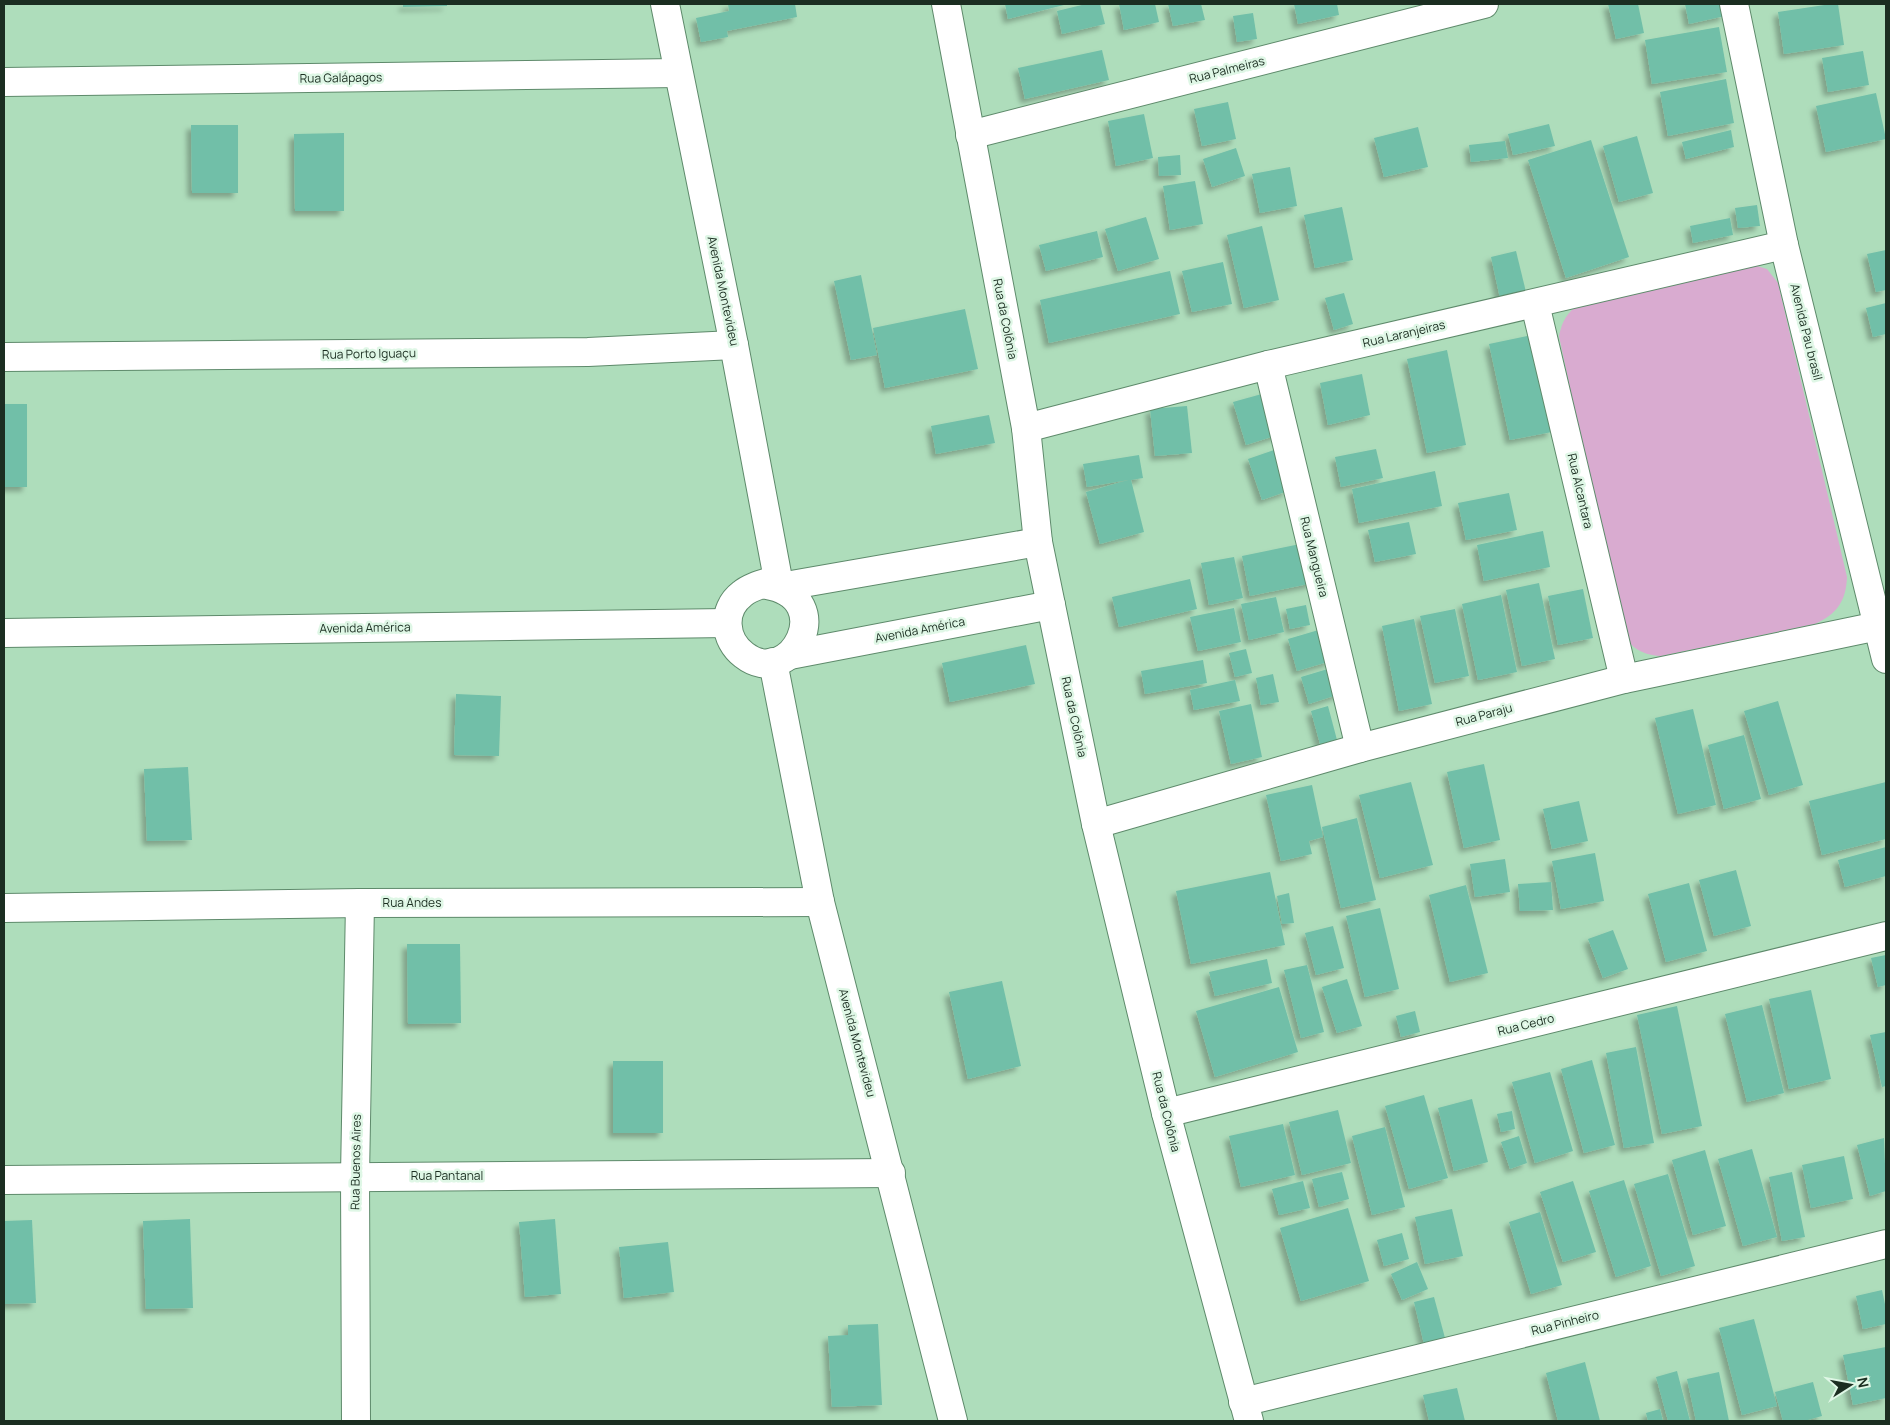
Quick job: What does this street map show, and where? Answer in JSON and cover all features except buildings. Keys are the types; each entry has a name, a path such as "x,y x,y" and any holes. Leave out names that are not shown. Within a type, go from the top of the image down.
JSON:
{"street":[{"name":"Avenida Montevideu","path":"665,4 734,345 778,583"},
{"name":"Rua da Colônia","path":"946,4 1026,428 1038,542 1096,824 1166,1113 1246,1412"},
{"name":"Rua Palmeiras","path":"970,135 1484,4"},
{"name":"Avenida Pau brasil","path":"1734,4 1784,245 1886,659"},
{"name":"Rua Galápagos","path":"4,82 678,73"},
{"name":"Rua Laranjeiras","path":"1026,428 1268,365 1784,245"},
{"name":"Rua Alcantara","path":"1535,304 1624,678"},
{"name":"Rua Porto Iguaçu","path":"4,358 588,352 734,345"},
{"name":"Rua Mangueira","path":"1268,365 1360,748"},
{"path":"778,583 800,604 805,618 804,632 800,644 781,658 753,660 736,648 730,636 727,623 729,611 735,600 744,592 778,583 1038,542"},
{"name":"Avenida América","path":"781,658 1051,605"},
{"name":"Avenida América","path":"4,633 727,623"},
{"name":"Rua Paraju","path":"1096,824 1360,748 1624,678 1878,626"},
{"name":"Avenida Montevideu","path":"781,658 820,902 891,1173 953,1421"},
{"name":"Rua Andes","path":"4,908 360,903 820,902"},
{"name":"Rua Buenos Aires","path":"356,1421 355,1176 360,903"},
{"name":"Rua Cedro","path":"1166,1113 1886,936"},
{"name":"Rua Pantanal","path":"4,1180 891,1173"},
{"name":"Rua Pinheiro","path":"1246,1412 1886,1244"}],"shaded area":[{"path":"1750,264 1767,269 1778,283 1847,577 1845,593 1835,611 1815,624 1661,656 1647,654 1635,648 1626,639 1620,625 1559,336 1560,331 1568,314 1580,304"}]}
